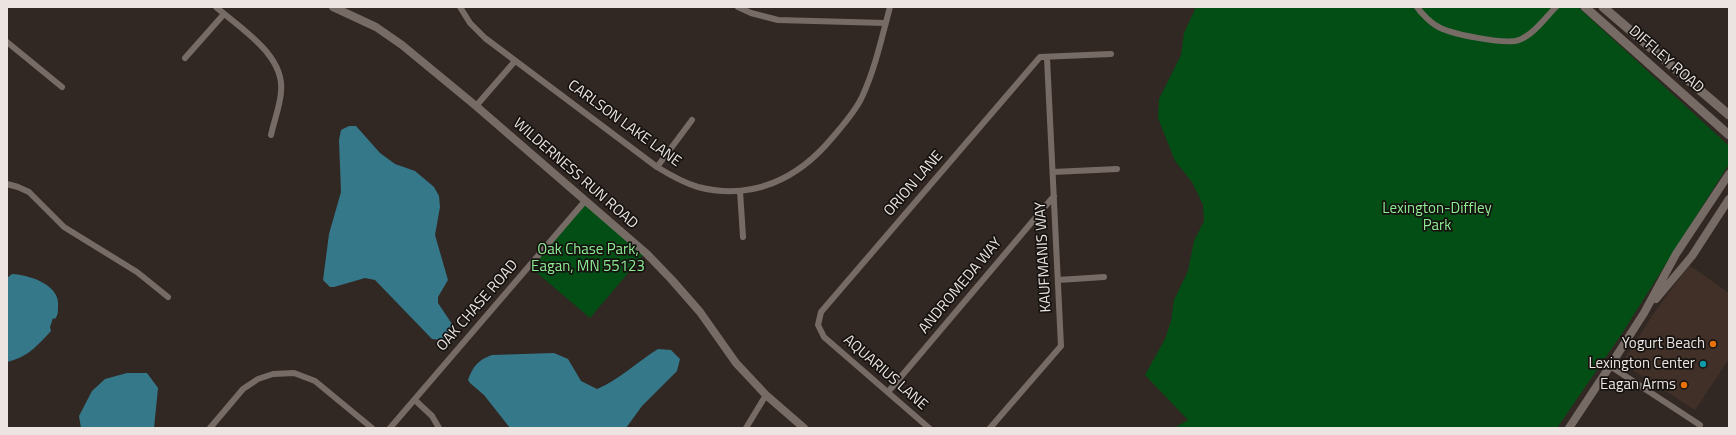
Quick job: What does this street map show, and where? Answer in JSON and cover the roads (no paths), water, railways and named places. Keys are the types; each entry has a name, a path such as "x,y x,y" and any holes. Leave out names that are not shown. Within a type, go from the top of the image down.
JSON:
{"main road":[{"name":"DIFFLEY ROAD","path":"1585,7 1729,135"},
{"name":"DIFFLEY ROAD","path":"1604,7 1729,115"}],"street":[{"path":"216,7 267,51 278,69 282,92 271,134"},
{"name":"WILDERNESS RUN ROAD","path":"333,7 389,34 476,106 647,254 700,312 736,363 766,395 804,428"},
{"name":"CARLSON LAKE LANE","path":"460,7 470,23 485,38 515,62 658,167 678,179 698,187 718,191 740,191 766,186 786,178 806,165 823,149 849,118 862,97 870,77 890,7"},
{"path":"738,7 751,13 778,20 885,23"},
{"path":"1417,7 1437,26 1462,34 1501,41 1518,40 1534,29 1556,7"},
{"path":"185,58 224,14"},
{"path":"7,42 62,87"},
{"path":"1046,58 1111,54"},
{"name":"ORION LANE","path":"824,337 818,325 821,312 1040,57 1046,58"},
{"name":"KAUFMANIS WAY","path":"990,428 1062,346 1046,58"},
{"path":"476,106 515,62"},
{"path":"658,167 692,120"},
{"path":"1053,172 1117,169"},
{"path":"1569,428 1644,314 1676,254 1729,174"},
{"path":"7,184 29,192 64,227 137,272 168,298"},
{"path":"740,191 743,237"},
{"name":"ANDROMEDA WAY","path":"888,392 1054,196"},
{"path":"1644,314 1692,256 1729,199"},
{"name":"OAK CHASE ROAD","path":"390,428 585,201"},
{"path":"1058,280 1104,277"},
{"name":"AQUARIUS LANE","path":"824,337 929,428"},
{"path":"1610,366 1700,426"},
{"path":"210,428 243,389 258,379 273,374 294,373 315,381 372,428"},
{"path":"746,428 766,395"},
{"path":"415,400 432,416 439,428"}],"water":[{"path":"349,126 356,126 380,153 395,164 415,171 434,187 439,196 440,207 435,235 448,280 438,297 438,303 454,327 453,333 448,341 432,339 375,280 365,278 330,287 323,280 329,234 341,192 339,140 341,130"},
{"path":"12,274 27,276 50,287 58,299 58,310 56,318 53,318 50,327 51,331 32,350 21,357 7,362 7,278"},
{"path":"658,349 671,350 680,359 677,371 642,406 626,428 510,428 484,395 468,380 477,364 483,359 492,355 554,353 568,359 581,381 597,389 620,376"},
{"path":"127,373 147,373 158,388 154,428 81,428 79,416 92,391 105,379"}],"place":[{"name":"Yogurt Beach","path":"1713,344"},
{"name":"Lexington Center","path":"1703,364"},
{"name":"Eagan Arms","path":"1684,385"}],"park label":[{"name":"Lexington-Diffley Park","path":"1437,218"},
{"name":"Oak Chase Park, Eagan, MN 55123","path":"588,258"}]}
